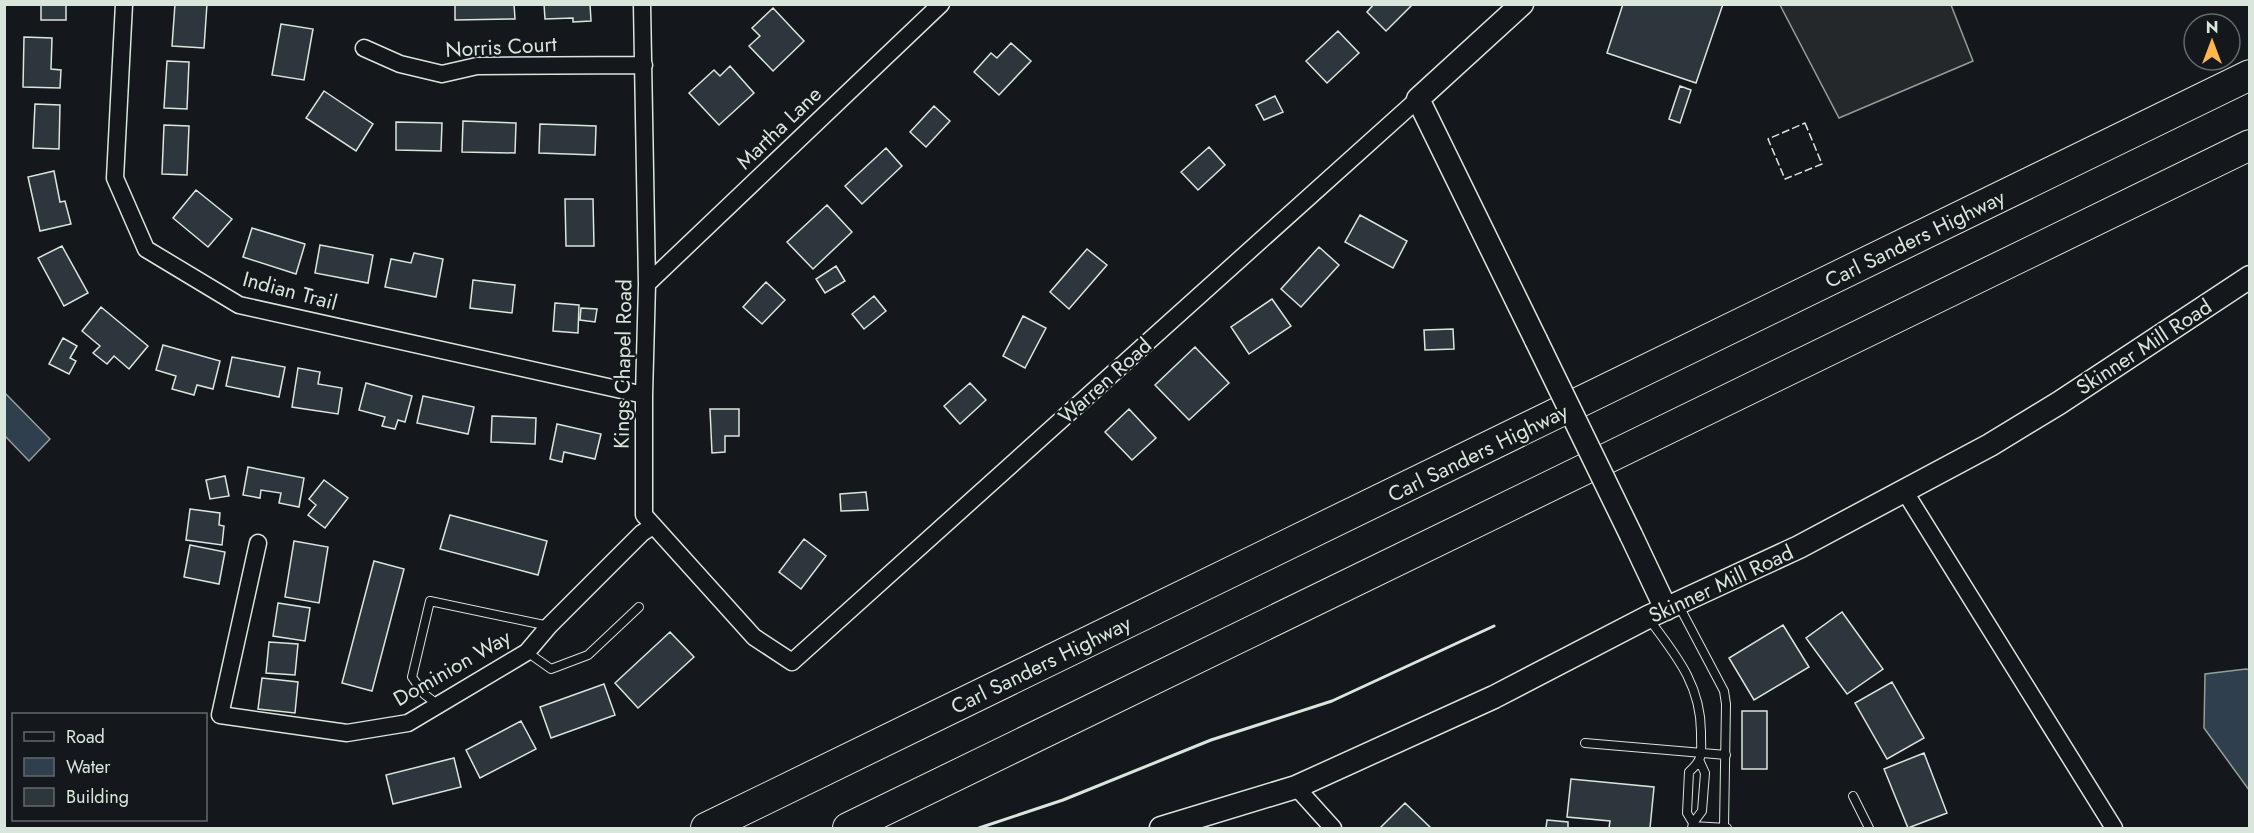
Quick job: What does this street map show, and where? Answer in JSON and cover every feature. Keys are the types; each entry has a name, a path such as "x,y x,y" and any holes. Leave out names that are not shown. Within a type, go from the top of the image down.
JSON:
{"highway":[{"name":"Carl Sanders Highway","path":"706,828 2250,75"},
{"path":"848,828 2250,145"}],"street":[{"name":"Indian Trail","path":"124,4 115,178 146,249 239,305 644,395"},
{"name":"Kings Chapel Road","path":"642,4 647,284 644,515 754,637 792,662"},
{"name":"Martha Lane","path":"647,284 941,4"},
{"name":"Warren Road","path":"792,662 1522,4"},
{"name":"Norris Court","path":"364,48 400,64 442,74 477,66 644,65"},
{"path":"1418,99 1631,536 1664,610"},
{"name":"Skinner Mill Road","path":"1161,828 1296,787 1494,697 1664,610 1799,547 1990,446 2250,277"},
{"path":"1905,492 2114,828"},
{"name":"Dominion Way","path":"258,543 220,715 346,733 408,723 527,652 549,626 642,533 653,526"},
{"path":"1296,787 1333,828"}],"lane":[{"path":"437,704 424,694 412,677 430,601 549,626"},
{"path":"527,652 551,669 588,656 639,607"},
{"path":"1664,610 1724,691 1726,704 1725,828 1693,826"},
{"path":"1664,610 1677,655 1699,701 1701,758 1705,773 1702,812 1693,826"},
{"path":"1585,743 1701,758 1726,755"},
{"path":"1693,826 1687,813 1689,772 1701,758"},
{"path":"1854,796 1869,828"}],"shaded area":[{"path":"1780,5 1951,5 1973,61 1839,118"}],"water":[{"path":"4,392 50,439 29,461 5,436"},
{"path":"2250,670 2249,790 2204,728 2205,674"}],"building":[{"path":"41,4 66,4 66,20 41,20"},
{"path":"175,4 207,4 204,48 172,46"},
{"path":"455,4 514,4 515,19 455,20"},
{"path":"544,4 590,4 591,21 573,22 573,18 545,19"},
{"path":"1374,4 1413,4 1386,31 1367,12"},
{"path":"1623,4 1723,4 1696,83 1607,53"},
{"path":"773,8 804,41 773,71 749,46 760,36 752,28"},
{"path":"281,24 313,29 304,80 272,75"},
{"path":"1338,31 1359,53 1327,83 1306,61"},
{"path":"24,37 52,38 51,69 61,70 60,88 23,87"},
{"path":"1011,43 1031,61 999,95 974,72 991,53 997,58"},
{"path":"167,61 189,62 187,109 164,108"},
{"path":"730,66 754,93 719,125 689,93 714,70 720,76"},
{"path":"1680,86 1691,90 1680,123 1669,119"},
{"path":"324,91 373,124 356,151 306,118"},
{"path":"1275,96 1283,112 1264,120 1256,105"},
{"path":"35,104 60,105 59,149 33,148"},
{"path":"934,106 950,121 926,147 910,132"},
{"path":"463,121 516,123 515,153 462,152"},
{"path":"396,122 442,123 441,151 396,150"},
{"path":"540,124 596,126 595,155 539,153"},
{"path":"164,125 189,126 187,175 162,174"},
{"path":"1209,147 1225,165 1198,190 1181,172"},
{"path":"886,148 902,166 862,204 845,186"},
{"path":"54,171 60,202 65,201 71,224 40,231 28,177"},
{"path":"196,190 232,219 208,247 173,218"},
{"path":"565,199 593,199 594,246 566,246"},
{"path":"827,205 852,232 813,269 787,242"},
{"path":"1360,215 1407,241 1393,268 1345,242"},
{"path":"252,228 305,244 296,274 243,257"},
{"path":"320,245 373,255 368,283 315,273"},
{"path":"62,246 88,293 64,306 38,258"},
{"path":"1319,247 1339,265 1301,307 1281,289"},
{"path":"1087,249 1107,265 1069,309 1050,292"},
{"path":"414,253 443,259 436,297 385,287 391,259 411,263"},
{"path":"836,266 845,281 825,293 816,279"},
{"path":"473,280 515,285 512,313 470,308"},
{"path":"766,282 785,300 762,324 743,307"},
{"path":"874,296 886,311 864,329 852,314"},
{"path":"1272,299 1291,326 1249,354 1231,327"},
{"path":"555,303 579,305 578,333 553,331"},
{"path":"101,307 148,346 129,369 114,356 107,364 93,353 100,346 82,331"},
{"path":"581,308 597,309 595,322 580,320"},
{"path":"1023,316 1046,328 1025,368 1003,356"},
{"path":"1453,329 1454,349 1425,350 1424,330"},
{"path":"63,338 77,346 70,358 76,361 69,374 49,364"},
{"path":"163,345 220,361 213,389 197,385 194,395 172,389 176,376 156,370"},
{"path":"1195,347 1229,383 1189,420 1155,385"},
{"path":"232,357 285,367 279,397 226,386"},
{"path":"298,368 320,372 318,384 342,388 338,414 292,407"},
{"path":"366,383 412,396 405,422 398,420 395,429 382,426 385,417 359,410"},
{"path":"970,383 986,400 960,424 944,406"},
{"path":"423,396 474,407 468,434 417,423"},
{"path":"710,409 739,409 739,436 725,436 725,452 712,453"},
{"path":"1129,409 1156,438 1132,460 1105,432"},
{"path":"492,416 536,418 535,444 491,442"},
{"path":"557,424 601,434 595,459 564,452 562,462 550,459"},
{"path":"248,467 304,478 299,507 279,503 281,493 261,490 260,498 243,495"},
{"path":"225,476 229,496 210,499 206,480"},
{"path":"324,480 348,498 325,528 308,515 316,505 309,499"},
{"path":"866,492 868,510 841,511 840,494"},
{"path":"190,509 220,513 219,525 224,526 222,545 186,540"},
{"path":"450,515 547,541 538,575 440,549"},
{"path":"804,539 826,556 801,589 779,572"},
{"path":"294,541 328,547 319,603 285,597"},
{"path":"190,545 225,552 219,584 184,577"},
{"path":"374,561 404,569 372,691 342,683"},
{"path":"278,603 310,608 305,641 273,636"},
{"path":"1842,612 1883,669 1847,694 1806,638"},
{"path":"1783,625 1809,667 1754,700 1729,658"},
{"path":"670,632 694,657 638,708 615,683"},
{"path":"269,642 298,644 295,675 266,673"},
{"path":"262,678 298,682 295,713 258,709"},
{"path":"1892,682 1924,738 1887,759 1855,703"},
{"path":"604,684 615,715 551,738 540,707"},
{"path":"1742,711 1767,711 1767,769 1742,769"},
{"path":"521,721 536,749 480,778 466,750"},
{"path":"1924,753 1947,813 1908,828 1884,769"},
{"path":"454,758 461,787 393,804 386,775"},
{"path":"1571,779 1654,787 1650,828 1609,828 1610,821 1567,817"},
{"path":"1405,803 1431,828 1380,828"},
{"path":"1547,820 1568,822 1568,828 1546,828"}],"fence":[{"path":"1805,123 1822,164 1785,179 1768,139 1805,123"}],"wall":[{"path":"979,828 1063,800 1211,740 1332,701 1494,626"}]}
